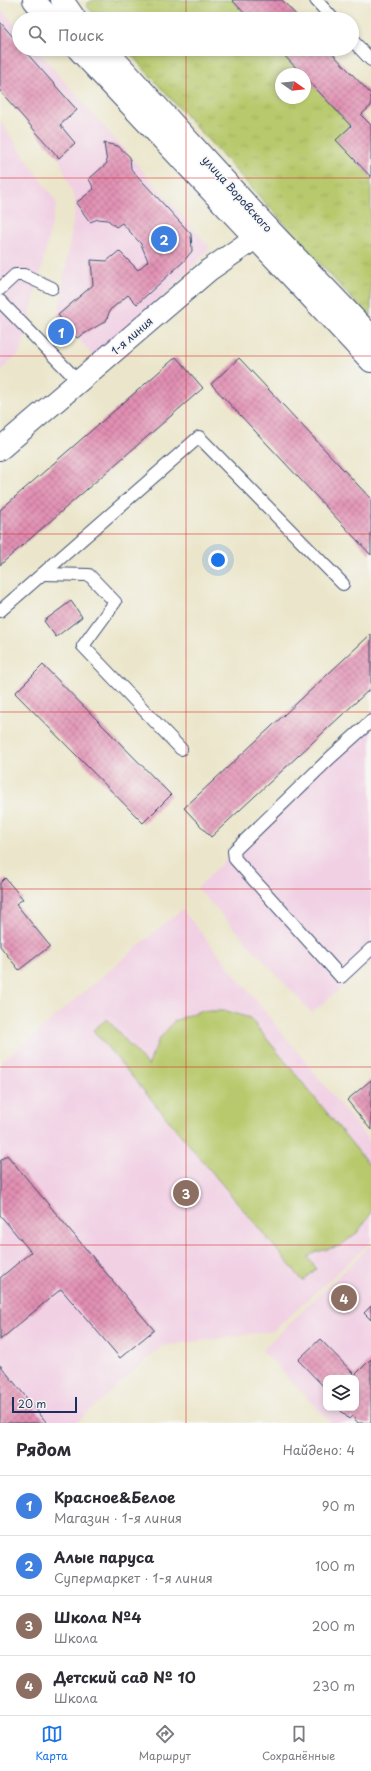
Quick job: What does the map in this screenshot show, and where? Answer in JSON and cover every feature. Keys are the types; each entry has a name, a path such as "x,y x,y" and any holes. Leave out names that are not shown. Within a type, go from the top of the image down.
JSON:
{"street":[{"path":"34,0 44,12"},
{"path":"62,0 70,12"},
{"path":"85,56 261,232 371,361"},
{"name":"улица Воровского","path":"111,56 261,232 371,336"},
{"name":"1-я линия","path":"0,450 209,270 261,232"}],"lane":[{"path":"316,0 327,12"},
{"path":"359,47 371,60"},
{"path":"0,288 15,275 24,275 52,288"},
{"path":"0,302 79,382"},
{"path":"0,611 199,436 343,584"},
{"path":"43,574 90,575 115,602 83,646 181,749"},
{"path":"371,721 330,758 234,851 235,859 341,977 371,949"}],"shaded area":[{"path":"0,8 12,22 12,56 42,56 210,248 100,364 58,315 76,203 59,158 0,91"},
{"path":"0,121 57,203 21,352 0,371"},
{"path":"371,716 371,962 312,1013 197,888"},
{"path":"182,909 371,1143 371,1242 273,1331 162,1346 76,1423 0,1423 0,1063"},
{"path":"371,1245 371,1423 331,1423 262,1350"}],"green space":[{"path":"92,0 232,0 243,12 92,12 86,5"},
{"path":"132,56 285,56 296,68 275,68 275,104 311,104 311,83 350,125 336,140 371,177 371,320"},
{"path":"200,1011 227,1011 250,1018 371,1167 371,1213 358,1232 340,1246 316,1252 308,1257 316,1269 303,1281 93,1030 107,1019 148,1066 158,1041 174,1021"}],"building":[{"path":"232,0 282,0 293,12 243,12"},
{"path":"0,22 12,36 12,56 29,56 77,110 60,125 75,143 59,158 0,91"},
{"path":"285,56 335,56 371,94 371,106 361,115 371,125 371,177 336,140 351,126 311,83 311,68 296,68"},
{"path":"104,143 118,146 130,157 131,169 191,234 192,251 183,262 137,304 128,295 110,310 106,321 77,338 58,315 93,285 91,260 107,261 119,251 138,270 148,261 141,244 122,223 116,227 108,220 98,219 90,222 76,203 94,189 89,179 107,163"},
{"path":"176,357 203,388 0,565 0,510"},
{"path":"239,358 371,499 371,555 211,384"},
{"path":"71,601 82,617 56,637 44,621"},
{"path":"371,634 371,688 211,837 184,808"},
{"path":"43,665 171,795 143,823 15,693"},
{"path":"5,878 23,899 16,904 50,946 19,970 0,946 0,883"},
{"path":"371,1080 371,1130 347,1100"},
{"path":"7,1155 154,1330 120,1358 61,1289 0,1340 0,1278 31,1252 0,1215 0,1161"},
{"path":"371,1306 371,1320 364,1313"},
{"path":"320,1339 355,1375 323,1375 323,1386 298,1360"},
{"path":"371,1359 371,1423 358,1423 352,1416 349,1419 341,1411 359,1411 359,1375 355,1375"},
{"path":"0,1365 47,1423 0,1423"}],"place":[{"name":"Алые паруса","path":"164,239"},
{"name":"Красное&Белое","path":"61,332"},
{"name":"Школа №4","path":"186,1193"},
{"name":"Детский сад № 10","path":"344,1298"}]}
